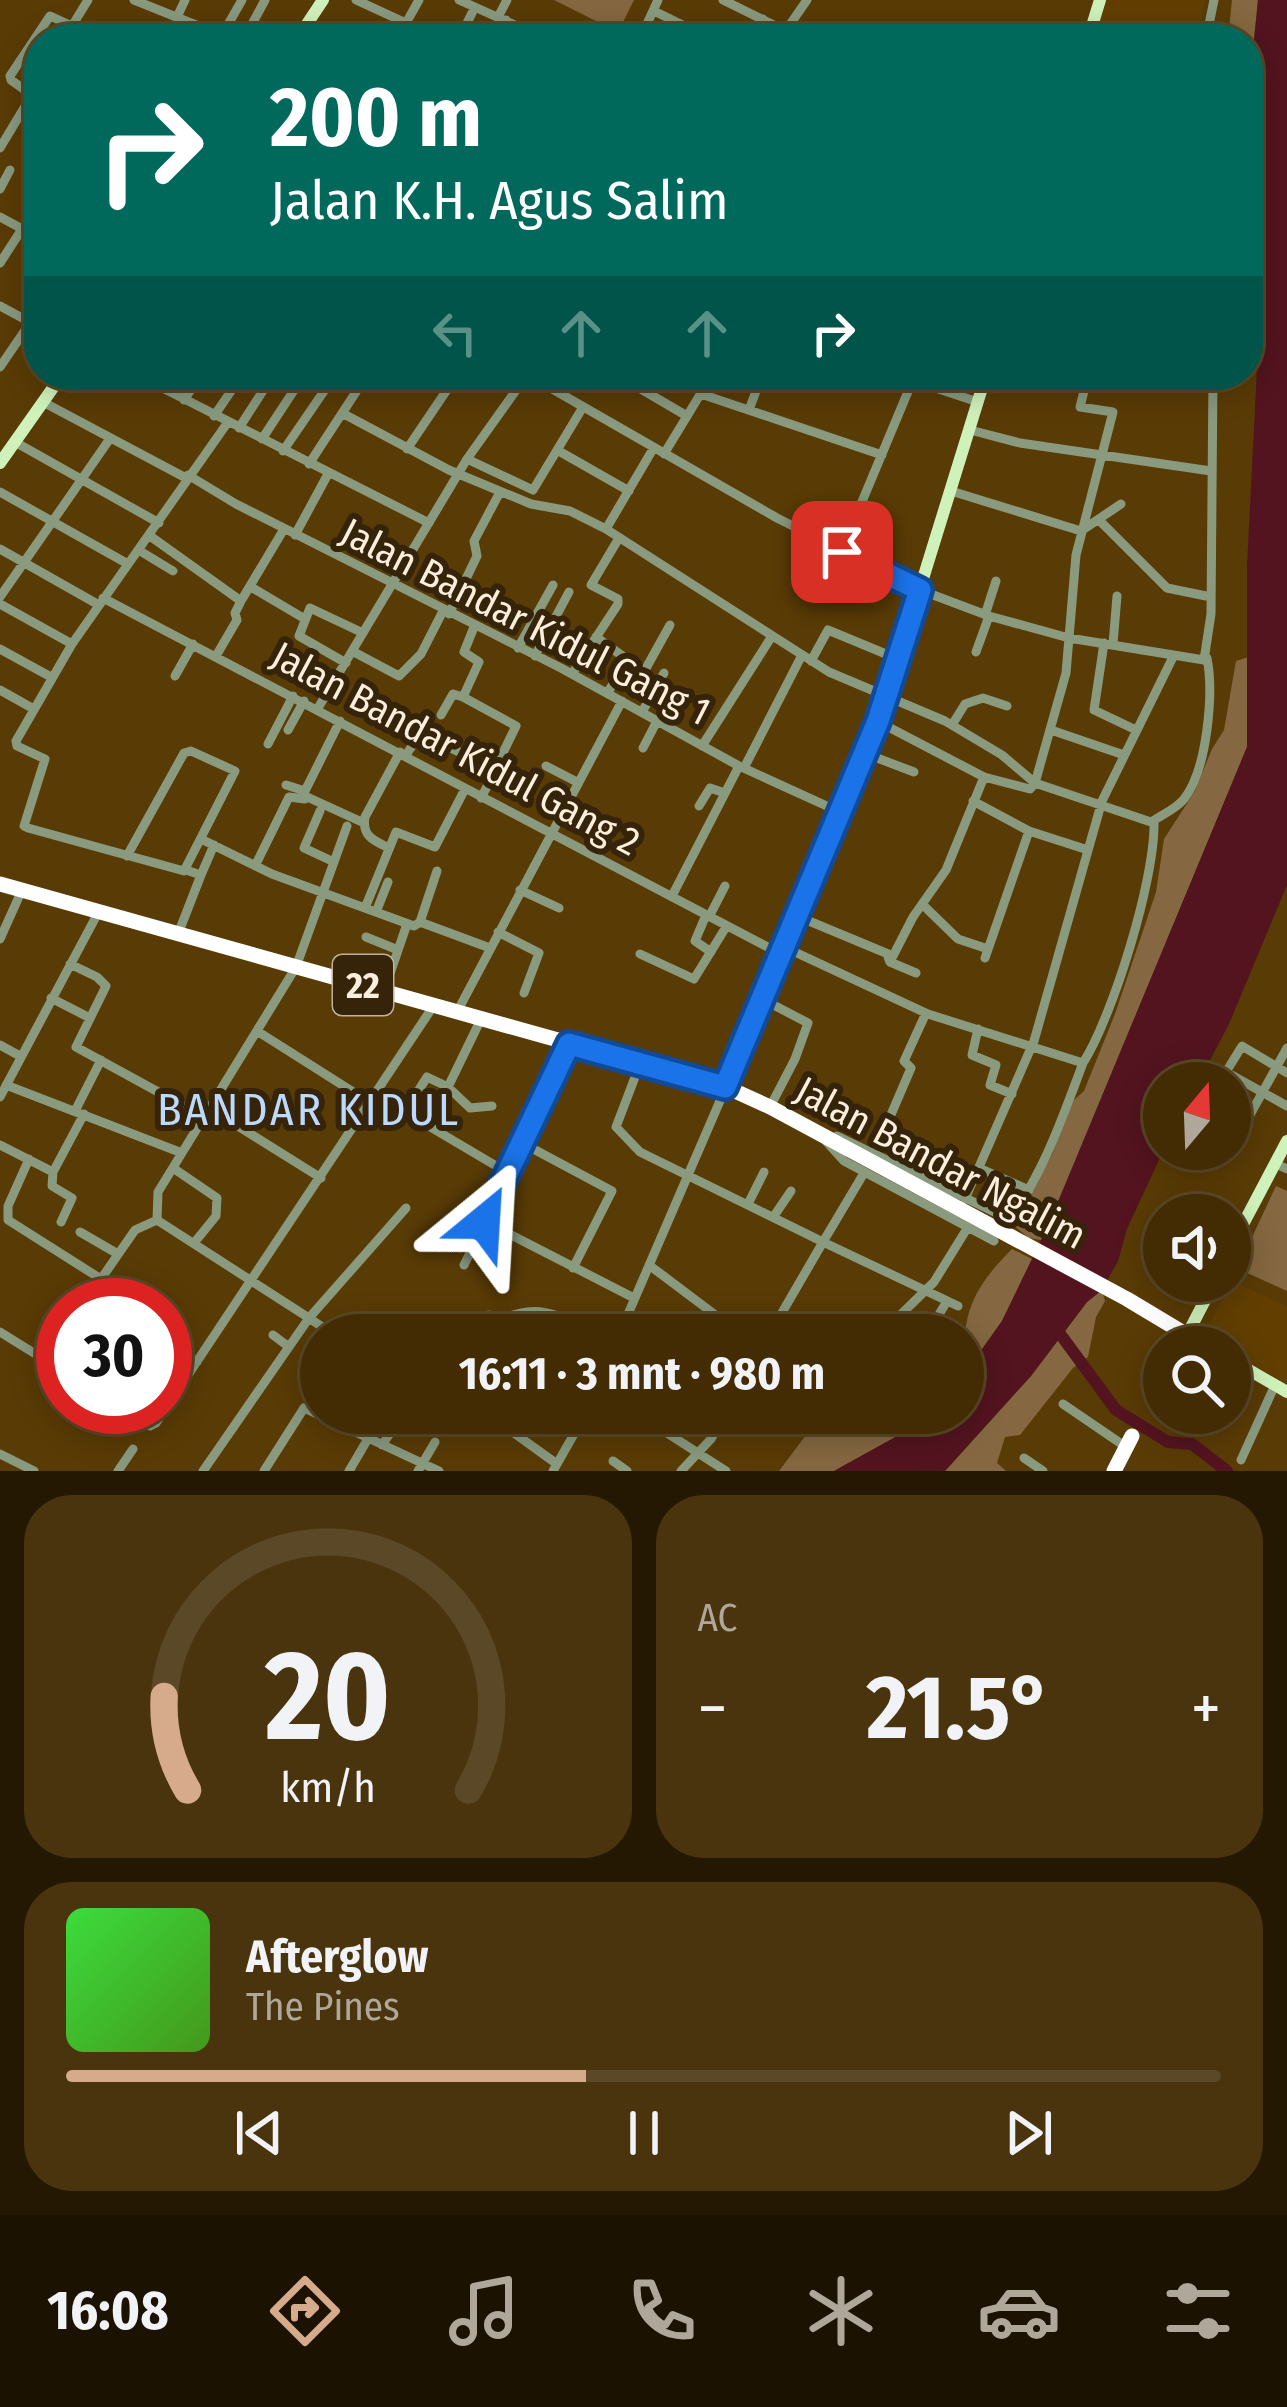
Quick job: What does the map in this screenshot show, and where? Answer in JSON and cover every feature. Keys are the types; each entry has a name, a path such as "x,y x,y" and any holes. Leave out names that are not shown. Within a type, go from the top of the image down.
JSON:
{"highway":[{"name":"22","path":"0,884 725,1087"},
{"name":"Jalan Bandar Ngalim","path":"725,1087 820,1134 994,1234 1126,1299 1163,1326"},
{"path":"1114,1471 1129,1441"}],"main road":[{"path":"0,463 51,390"},
{"path":"725,1087 878,721 982,390"},
{"path":"1251,1216 1281,1167 1287,1141"},
{"path":"1251,1371 1281,1388"}],"street":[{"path":"134,0 194,24"},
{"path":"177,17 185,0"},
{"path":"356,0 407,22 419,0"},
{"path":"500,24 507,0"},
{"path":"723,0 770,24"},
{"path":"466,2 513,24"},
{"path":"656,5 687,24"},
{"path":"762,24 764,19"},
{"path":"24,55 10,76 24,89"},
{"path":"0,148 24,108"},
{"path":"0,189 10,170"},
{"path":"0,218 22,229 0,263"},
{"path":"0,367 24,338"},
{"path":"166,390 429,523"},
{"path":"184,400 191,390"},
{"path":"214,416 232,390"},
{"path":"201,875 24,826 45,759 17,746 16,741 72,644 187,477 261,390"},
{"path":"262,439 294,390"},
{"path":"284,451 325,390"},
{"path":"308,464 358,390"},
{"path":"407,449 447,390"},
{"path":"318,709 467,459 517,390"},
{"path":"554,390 842,552 920,590 987,616 1070,638 1207,658"},
{"path":"642,390 688,416"},
{"path":"606,529 628,491 703,390"},
{"path":"749,410 756,390"},
{"path":"842,552 882,454 901,390"},
{"path":"941,390 978,402"},
{"path":"878,721 986,777 1028,789 1035,783 1066,673 1069,609 1082,531 1113,412 1080,407 1084,390"},
{"path":"342,413 500,492 538,507 566,509 606,529 807,658 952,725 1002,755 1035,783 1153,821 1179,805 1192,785 1204,747 1210,676 1213,390"},
{"path":"701,394 882,454"},
{"name":"Jalan Bandar Kidul Gang 1","path":"43,402 109,440 608,692 741,767 840,812"},
{"path":"467,459 532,490 583,407"},
{"path":"970,430 1100,456 1211,471"},
{"path":"72,644 0,601 50,520 109,440"},
{"path":"15,442 159,523"},
{"path":"557,450 628,491"},
{"path":"216,656 237,621 241,601 328,475"},
{"path":"951,490 1082,531 1121,504"},
{"path":"0,491 128,564"},
{"path":"352,652 399,676 422,654 477,556 472,545 500,492"},
{"path":"1100,521 1167,588 1211,597"},
{"path":"150,536 241,601"},
{"path":"572,674 619,600 591,585 619,538"},
{"name":"Jalan Bandar Kidul Gang 2","path":"0,549 298,698 726,927 926,1012 1084,1063"},
{"path":"140,551 173,571"},
{"path":"976,652 996,581"},
{"path":"518,648 553,585"},
{"path":"251,587 304,619"},
{"path":"535,656 569,592"},
{"path":"1117,596 1094,710 1136,730"},
{"path":"346,663 299,636 304,619 313,608 363,633"},
{"path":"645,670 670,625"},
{"path":"463,697 479,662 464,652 474,627"},
{"path":"672,896 725,793 829,630 898,659"},
{"path":"702,746 772,636"},
{"path":"596,637 662,676 641,712"},
{"path":"175,676 193,644"},
{"path":"0,650 51,677"},
{"path":"965,1198 1032,1047 1100,807 1174,656"},
{"path":"608,692 628,660"},
{"path":"0,691 32,708"},
{"path":"442,715 453,694 516,725 481,798"},
{"path":"287,730 298,698"},
{"path":"268,744 298,698"},
{"path":"952,725 964,704 983,698 1006,706"},
{"path":"457,1012 622,701"},
{"path":"305,795 340,721"},
{"path":"643,748 657,721"},
{"path":"1051,730 1124,755"},
{"path":"387,847 367,835 364,823 403,753 420,734 495,770"},
{"path":"0,735 16,741"},
{"path":"127,856 187,751 235,771 186,870"},
{"path":"864,753 914,772"},
{"path":"888,957 946,870 974,801 1002,755"},
{"path":"546,766 577,782"},
{"path":"286,785 364,823"},
{"path":"699,806 710,788 725,793"},
{"path":"371,910 387,847 398,830 435,847 465,789"},
{"path":"256,864 290,797 305,795"},
{"path":"974,801 1029,831 1088,850"},
{"path":"320,811 304,848 334,862"},
{"path":"820,1134 844,1138 875,1152 1007,1219 1029,1190 1046,1155 1121,972 1150,872 1153,821"},
{"path":"157,1220 155,1199 172,1168 296,967 347,826"},
{"path":"922,904 958,939 986,954 1029,831"},
{"path":"201,839 267,872 414,926 420,922 437,871"},
{"path":"178,934 214,845"},
{"path":"371,910 388,882"},
{"path":"711,952 695,941 724,886"},
{"path":"0,939 22,890"},
{"path":"520,890 559,908"},
{"path":"0,1097 99,911"},
{"path":"796,916 888,957 890,962 913,968"},
{"path":"420,922 490,948"},
{"path":"384,991 407,924"},
{"path":"640,954 692,980 726,927"},
{"path":"498,932 538,953 524,994"},
{"path":"366,938 398,950"},
{"path":"70,964 105,983 76,1047 321,1178"},
{"path":"51,998 90,1018"},
{"path":"762,999 808,1025 770,1107"},
{"path":"192,1368 435,1004"},
{"path":"875,1152 911,1068 904,1060 926,1012"},
{"path":"448,1087 482,1018"},
{"path":"978,1029 972,1055 996,1065 990,1085 1012,1094"},
{"path":"257,1031 369,1102"},
{"path":"464,1265 569,1044"},
{"path":"0,1045 20,1056"},
{"path":"1287,1073 1242,1046 1226,1072 1287,1106"},
{"path":"1251,1113 1287,1048"},
{"path":"61,1222 71,1198 52,1186 53,1172 100,1060"},
{"path":"640,1064 617,1130 640,1152 958,1306"},
{"path":"492,1106 470,1108 448,1087 425,1077 406,1113 508,1173"},
{"path":"6,1085 182,1153"},
{"path":"627,1314 725,1087"},
{"path":"997,1128 1010,1135"},
{"path":"820,1134 835,1155 864,1173 968,1227 994,1234"},
{"path":"0,1144 53,1172"},
{"path":"524,1144 612,1192 573,1268"},
{"path":"905,1167 916,1146"},
{"path":"1031,1148 1046,1155"},
{"path":"28,1159 4,1221 98,1278"},
{"path":"172,1168 217,1198 216,1216 194,1244"},
{"path":"979,1168 1029,1190"},
{"path":"748,1204 764,1172"},
{"path":"781,1314 864,1173"},
{"path":"774,1216 790,1191"},
{"path":"313,1314 406,1208"},
{"path":"157,1220 303,1314"},
{"path":"101,1278 138,1226 157,1220"},
{"path":"485,1223 634,1298"},
{"path":"902,1314 926,1292 968,1227"},
{"path":"80,1232 118,1255"},
{"path":"649,1265 714,1314"},
{"path":"939,1314 946,1301"},
{"path":"0,1332 36,1353"},
{"path":"206,1470 300,1332"},
{"path":"273,1335 290,1347"},
{"path":"192,1360 196,1362"},
{"path":"1241,1460 1281,1388"},
{"path":"1063,1404 1129,1441"},
{"path":"264,1471 300,1411"},
{"path":"363,1434 420,1467 440,1471"},
{"path":"382,1445 390,1434"},
{"path":"515,1434 555,1467 574,1434"},
{"path":"668,1434 726,1471"},
{"path":"681,1471 714,1434"},
{"path":"349,1471 368,1437"},
{"path":"420,1467 435,1442"},
{"path":"118,1471 133,1449"},
{"path":"0,1454 34,1471"},
{"path":"398,1471 406,1457"},
{"path":"1024,1458 1043,1471"},
{"path":"613,1461 627,1471"}],"shaded area":[{"path":"554,0 634,0 622,24 602,24"},
{"path":"1101,0 1205,0 1201,24 1094,24"},
{"path":"1232,0 1258,0 1256,24 1230,24"},
{"path":"1258,0 1287,0 1287,885 1209,1062 1143,1062 1143,1170 1154,1170 1118,1261 1102,1290 984,1428 984,1346 1002,1321 1047,1228 1247,747 1247,566 1256,390 1263,390 1263,24 1256,24"},
{"path":"1249,657 1247,747 1070,1175 1041,1240 1029,1238 1012,1224 1052,1155 1074,1100 1084,1091 1156,892 1164,839 1195,791 1224,730 1236,661"},
{"path":"1276,1186 1287,1191 1287,1291 1251,1275 1251,1239"},
{"path":"1012,1249 1032,1259 984,1346 984,1314 969,1314 986,1279"},
{"path":"1102,1290 1105,1301 1096,1317 1088,1357 1073,1368 1020,1435 1005,1437 997,1463 1006,1471 945,1471 978,1434 984,1434 984,1428"},
{"path":"1251,1290 1287,1306 1287,1388 1251,1366 1251,1326 1208,1326 1221,1302 1251,1302"},
{"path":"901,1434 834,1471 779,1471 806,1435"},
{"path":"901,1434 978,1434 945,1471 834,1471"}],"waterway":[{"path":"1055,1327 1116,1410 1168,1442 1192,1444 1227,1471"}],"district":[{"name":"BANDAR KIDUL","path":"309,1109"}],"route":[{"path":"484,1222 569,1044 725,1087 878,721 920,590 842,552"}]}
